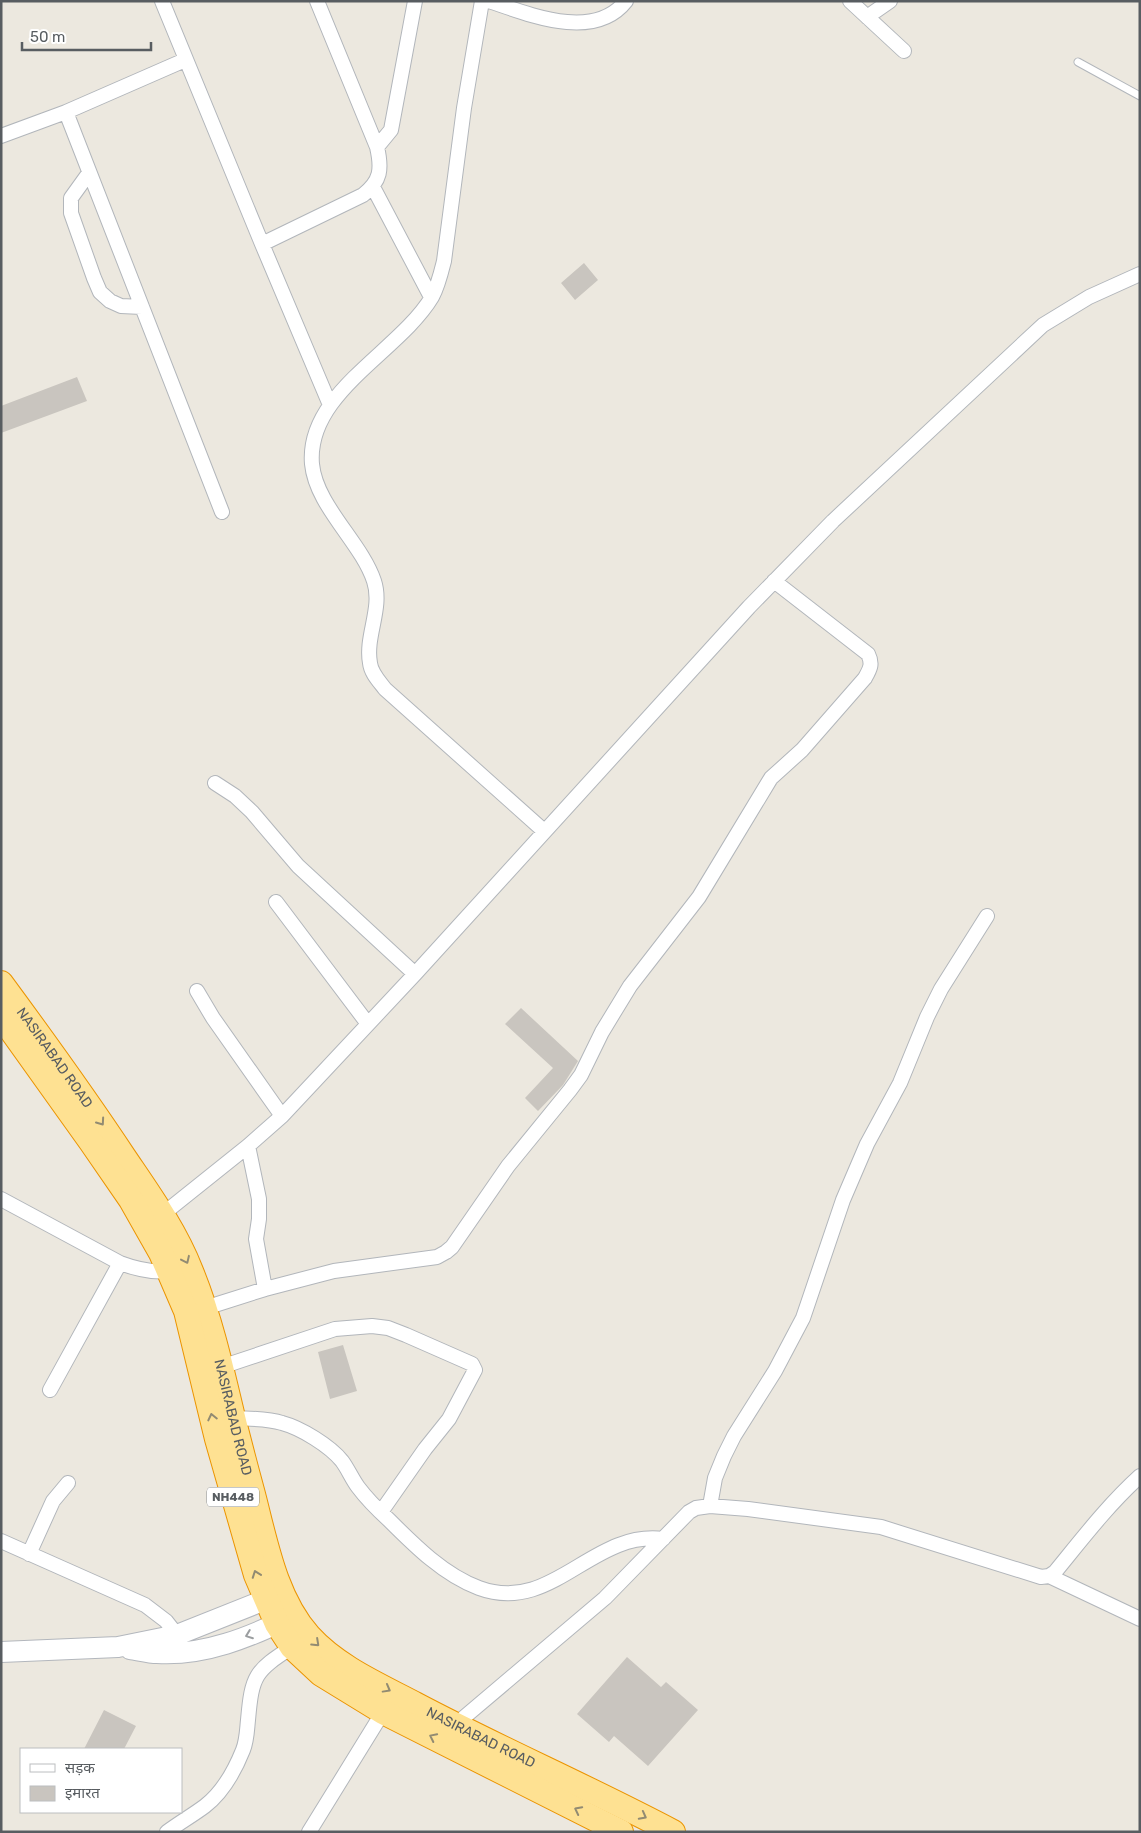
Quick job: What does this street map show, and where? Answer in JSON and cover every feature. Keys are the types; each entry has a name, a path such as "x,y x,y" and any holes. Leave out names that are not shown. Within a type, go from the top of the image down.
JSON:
{"highway":[{"name":"NASIRABAD ROAD","path":"1,983 102,1123 163,1214 190,1269 205,1308 221,1367 267,1551 274,1596 285,1620 292,1647 321,1674 383,1712 621,1832"},
{"name":"NASIRABAD ROAD","path":"1,1016 130,1200 151,1233 169,1271 186,1311 217,1439 256,1575 274,1596"},
{"name":"NASIRABAD ROAD","path":"285,1620 309,1636 345,1665 455,1725 673,1832"}],"main road":[{"path":"1,1652 118,1647 177,1635 274,1596"},
{"path":"118,1647 156,1653 181,1653 223,1645 285,1620"}],"street":[{"path":"162,1 330,405"},
{"path":"262,244 363,195 373,187 379,174 380,160 377,147 317,1"},
{"path":"377,147 385,139 392,123 415,1"},
{"path":"482,1 464,108 440,279 432,297 405,331 345,388 330,405 318,425 313,443 312,465 317,482 327,503 367,566 374,582 376,598 370,644 370,664 375,677 385,689 544,831"},
{"path":"488,1 544,19 566,23 590,21 608,16 626,1"},
{"path":"850,1 904,51"},
{"path":"867,17 890,1"},
{"path":"1,136 66,112 185,60"},
{"path":"66,112 222,512"},
{"path":"90,173 71,198 71,213 94,278 100,292 110,300 120,306 142,307"},
{"path":"373,187 432,297"},
{"path":"163,1214 248,1146 282,1116 774,581 833,521 1043,325 1089,297 1140,274"},
{"path":"205,1308 265,1289 334,1271 437,1257 446,1252 508,1166 570,1090 630,986 699,897 771,778 802,750 865,678 871,668 872,661 868,654 774,581"},
{"path":"215,783 236,796 298,866 414,974"},
{"path":"276,902 368,1024"},
{"path":"710,1506 715,1478 724,1456 776,1370 803,1318 844,1200 867,1144 900,1082 927,1017 941,989 987,916"},
{"path":"197,991 213,1018 282,1116"},
{"path":"248,1146 259,1199 256,1239 265,1289"},
{"path":"1,1199 120,1263 147,1271 169,1271"},
{"path":"50,1390 120,1263"},
{"path":"221,1367 335,1329 372,1326 397,1332 472,1364 474,1370 471,1379 449,1419 424,1450 381,1512"},
{"path":"233,1418 282,1422 296,1428 328,1448 337,1455 358,1487 421,1552 479,1588 513,1594 528,1592 544,1586 608,1549 622,1543 651,1538 663,1539"},
{"path":"455,1725 605,1598 689,1512 696,1508 710,1506 748,1509 881,1527 1041,1577 1049,1576 1055,1572 1122,1492 1140,1476"},
{"path":"29,1554 53,1501 68,1483"},
{"path":"1,1541 145,1605 166,1621 177,1635"},
{"path":"1049,1576 1140,1619"},
{"path":"167,1832 205,1806 227,1781 244,1748 250,1693 254,1680 269,1662 292,1647"},
{"path":"309,1832 383,1712"}],"lane":[{"path":"1078,62 1140,96"}],"building":[{"path":"584,263 598,280 575,300 561,283"},
{"path":"77,377 87,401 1,433 1,406"},
{"path":"521,1008 578,1061 563,1085 538,1111 525,1098 553,1068 505,1024"},
{"path":"343,1345 357,1391 330,1399 318,1352"},
{"path":"627,1657 661,1687 666,1682 698,1710 648,1766 614,1736 609,1742 577,1714"},
{"path":"104,1710 136,1726 125,1748 85,1748"}]}
